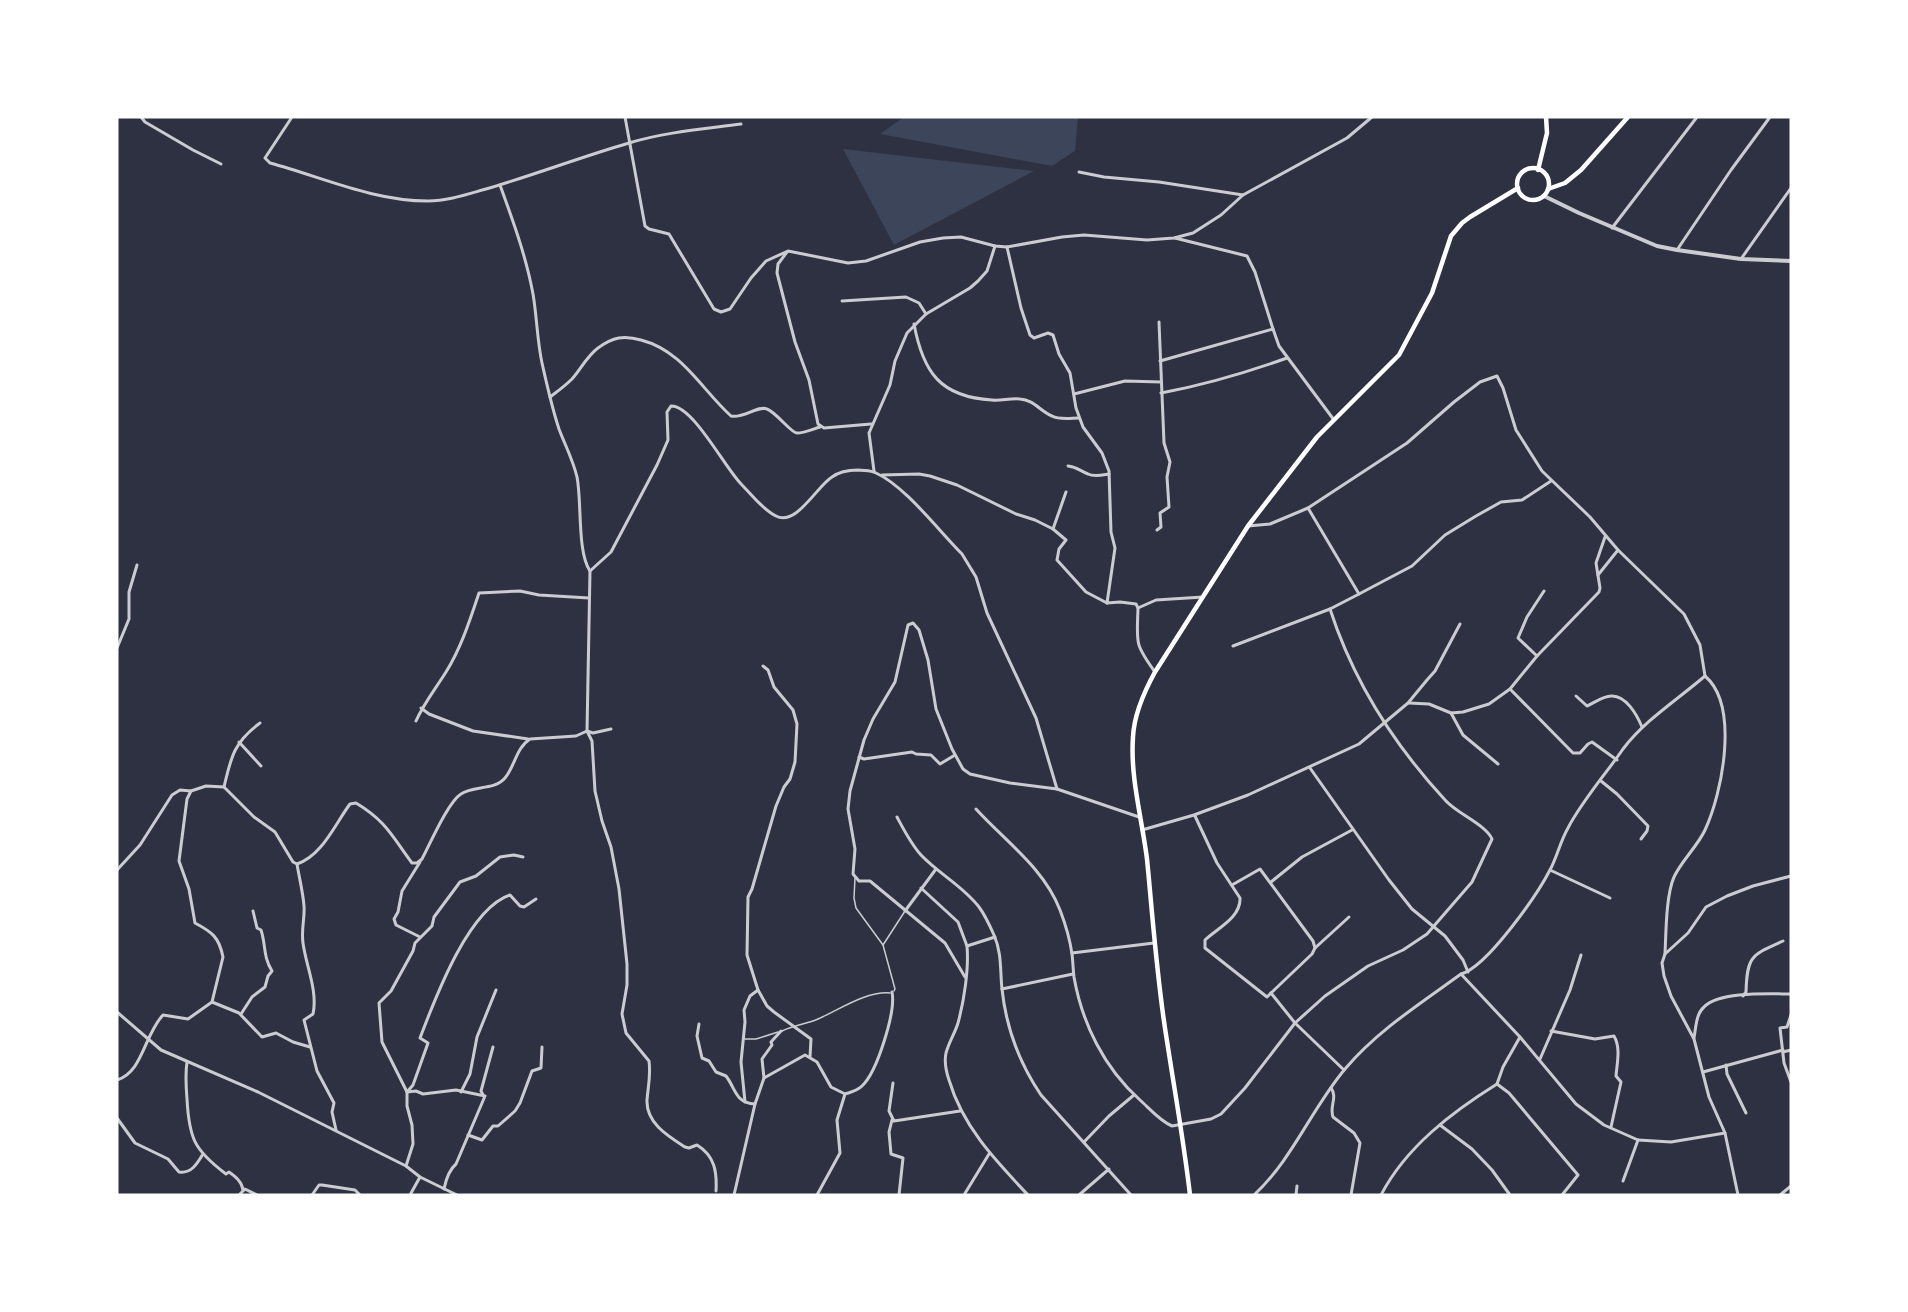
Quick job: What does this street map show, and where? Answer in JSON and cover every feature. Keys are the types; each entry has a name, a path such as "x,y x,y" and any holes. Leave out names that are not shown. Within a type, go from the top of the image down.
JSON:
{"main road":[{"path":"1538,170 1547,134 1546,117"},
{"path":"1548,189 1565,183 1581,170 1628,117"},
{"path":"1530,169 1538,170 1547,177 1548,189 1544,196 1537,200 1528,200 1518,188 1518,180 1522,173 1530,169"},
{"path":"1190,1195 1167,1041 1133,760 1133,735 1138,712 1155,672 1248,526 1317,437 1399,355 1428,303 1443,256 1457,228 1470,217 1518,188"}],"street":[{"path":"141,117 145,122 221,164"},
{"path":"292,117 265,158 270,163 347,188 398,199 430,201 500,185 631,142 661,135 741,124"},
{"path":"625,117 645,226 669,234 714,309 721,312 730,309 766,261 788,250 848,263 866,261 920,242 943,238 961,237 1007,247 1084,235 1147,240 1174,238 1201,230 1243,195 1347,138 1372,117"},
{"path":"1612,228 1697,117"},
{"path":"1677,250 1770,117"},
{"path":"1079,172 1243,195"},
{"path":"500,185 519,234 527,263 536,309 541,358 550,397 559,428 575,468 580,493 583,553 590,571 587,731 592,741 595,791 620,889 627,964 627,985 622,1014 626,1033 649,1061 648,1109 652,1120 685,1147 697,1145 703,1149 717,1169 716,1191"},
{"path":"1741,259 1791,188"},
{"path":"1544,196 1657,246 1741,259 1791,261"},
{"path":"1174,238 1247,256 1255,272 1279,346 1334,420"},
{"path":"874,471 869,442 871,424 890,385 907,333 926,314 978,281 987,271 995,246"},
{"path":"1007,247 1021,308 1030,335 1034,338 1048,333 1053,335 1059,354 1070,373 1083,428 1102,453 1109,474 1111,532 1115,548 1107,603"},
{"path":"788,250 778,264 777,273 795,342 809,380 820,427"},
{"path":"842,301 906,297 919,303 926,314"},
{"path":"1157,530 1161,527 1159,515 1169,507 1167,477 1170,462 1164,443 1159,322"},
{"path":"914,324 918,347 933,376 955,392 994,401 1020,399 1032,402 1054,418 1079,418"},
{"path":"1160,361 1273,329"},
{"path":"550,397 573,378 595,351 613,339 625,336 657,345 683,363 731,416 736,417 767,409 796,433 820,427 871,424"},
{"path":"1161,393 1196,387 1287,358"},
{"path":"1248,526 1270,524 1308,508 1407,443 1480,382 1497,376 1516,430 1551,481 1590,517 1605,537 1684,614 1700,645 1705,676 1721,702 1725,732 1724,755 1714,807 1704,832 1675,875 1670,890 1665,954 1662,963 1671,996 1694,1039 1709,1097 1725,1133 1738,1195"},
{"path":"1074,394 1125,381 1161,382"},
{"path":"590,571 611,552 657,465 668,440 667,412 670,406 680,408 703,430 737,481 776,516 785,519 795,514 831,477 847,470 874,471 906,495 962,554 976,577 987,613 1036,718 1057,789"},
{"path":"1068,466 1079,468 1095,476 1109,474"},
{"path":"880,475 930,476 957,485 1053,529 1066,540 1059,549 1056,560 1086,592 1107,603 1134,603 1138,608 1137,643 1140,652 1155,672"},
{"path":"1233,646 1330,609 1359,594 1412,566 1445,535 1476,516 1501,502 1522,500 1551,481"},
{"path":"1053,529 1066,492"},
{"path":"1308,508 1359,594"},
{"path":"1408,702 1430,704 1451,713 1463,712 1482,706 1510,689 1537,656 1599,592 1596,563 1605,537"},
{"path":"1597,576 1618,550"},
{"path":"117,648 129,619 129,592 137,565"},
{"path":"416,721 461,644 479,593 520,591 539,595 589,598"},
{"path":"1537,656 1518,639 1527,617 1544,591"},
{"path":"1138,608 1156,600 1203,597"},
{"path":"976,808 999,834 1032,863 1060,909 1072,953 1073,974 1079,1000 1088,1029 1105,1059 1134,1095 1172,1126 1211,1119 1221,1114 1245,1088 1295,1023 1325,996 1368,966 1403,951 1435,927 1472,882 1491,843 1492,837 1480,826 1458,813 1446,802 1384,722 1361,683 1336,629 1330,609"},
{"path":"965,976 945,943 870,881 859,881 852,870 854,841 848,809 859,757 873,719 895,682 906,627 913,623 919,630 928,660 936,709 963,769 970,774 1010,783 1057,789 1141,818"},
{"path":"1142,830 1194,815 1273,785 1359,744 1408,702 1435,671 1460,624"},
{"path":"764,666 768,670 774,687 793,710 797,724 795,762 790,779 776,806 751,894 748,897 747,955 758,990 767,1006 811,1040 810,1057"},
{"path":"1254,1195 1278,1166 1344,1070 1363,1050 1383,1032 1461,974 1468,972 1488,955 1530,902 1550,870 1568,827 1642,727 1705,676"},
{"path":"1510,689 1573,753 1580,753 1592,742 1617,760"},
{"path":"1576,696 1587,706 1602,698 1617,697 1628,704 1642,727"},
{"path":"422,708 429,714 473,731 530,739 576,736 583,735 587,731"},
{"path":"1451,713 1464,735 1498,764"},
{"path":"224,787 229,765 239,742 260,723"},
{"path":"587,731 593,733 611,729"},
{"path":"420,937 396,925 394,919 398,912 402,891 416,871 455,799 465,792 493,786 505,779 524,743 530,739"},
{"path":"239,742 261,766"},
{"path":"859,757 864,759 912,752 931,755 940,764 956,755"},
{"path":"1310,768 1407,903 1446,936 1468,972"},
{"path":"1601,781 1648,826 1641,839"},
{"path":"117,870 140,845 172,795 180,790 191,791 206,786 224,787 254,817 275,832 290,858 297,864 304,908 301,926 303,944 314,1008 313,1014 304,1020 317,1071 334,1102 332,1112 336,1131"},
{"path":"117,1080 126,1077 133,1070 148,1038 163,1015 188,1019 212,1002 223,957 212,932 195,923 189,889 179,861 187,799 191,791"},
{"path":"297,864 314,854 348,807 356,802 384,824 412,863 420,862"},
{"path":"1194,815 1217,863 1240,898 1240,905 1225,925 1205,940 1205,948 1267,997 1348,917"},
{"path":"897,817 915,849 979,908 995,937 1001,964 1002,989 1012,1036 1041,1095 1131,1195"},
{"path":"1271,882 1302,857 1353,830"},
{"path":"406,1166 412,1144 407,1092 382,1042 379,1003 391,991 420,937 424,936 432,926 434,917 460,882 476,876 500,857 514,855 523,858"},
{"path":"905,911 936,869"},
{"path":"1232,885 1258,869 1263,871 1313,941 1315,948"},
{"path":"1550,870 1610,898"},
{"path":"1665,954 1688,933 1706,908 1726,896 1791,876"},
{"path":"921,888 958,922 967,946 968,962 958,1022 945,1059 950,1084 960,1112 989,1154 1028,1195"},
{"path":"407,1092 413,1085 420,1062 427,1050 428,1043 420,1038 425,1024 449,967 463,943 499,898 510,895 520,906 524,907 536,899"},
{"path":"241,1014 252,998 265,987 272,971 266,960 263,949 265,943 261,930 257,928 253,911"},
{"path":"967,946 995,937"},
{"path":"1743,996 1746,992 1750,959 1754,954 1783,941"},
{"path":"1072,953 1155,943"},
{"path":"1540,1059 1570,990 1581,955"},
{"path":"1002,989 1073,974"},
{"path":"1461,974 1540,1059 1576,1104 1604,1125 1638,1140 1671,1142 1725,1133"},
{"path":"461,1092 470,1074 477,1037 496,990"},
{"path":"745,1102 741,1062 744,1010 750,996 758,990"},
{"path":"764,1078 805,1055 823,1070 831,1087 844,1094 856,1090 867,1080 884,1042 892,992"},
{"path":"1271,993 1295,1023 1344,1070"},
{"path":"1694,1039 1697,1017 1702,1008 1713,1001 1743,996 1791,994"},
{"path":"212,1002 241,1014 262,1037 276,1033 293,1042 310,1047"},
{"path":"117,1012 161,1050 258,1092 406,1166 420,1177 457,1195"},
{"path":"1791,1015 1787,1027 1780,1028 1784,1063 1791,1082"},
{"path":"699,1023 697,1036 702,1058 709,1061 716,1072 725,1074 736,1096 745,1102 754,1104"},
{"path":"734,1195 754,1104 764,1078 762,1059 771,1046 771,1042 781,1031"},
{"path":"1551,1031 1594,1039 1614,1036 1617,1041 1618,1054 1616,1077 1621,1082 1611,1127"},
{"path":"1381,1195 1406,1157 1440,1125 1497,1084 1512,1049 1520,1037"},
{"path":"485,1095 481,1091 493,1047"},
{"path":"468,1135 482,1140 493,1126 498,1126 515,1111 532,1071 541,1068 542,1047"},
{"path":"1703,1072 1791,1050"},
{"path":"187,1062 185,1074 189,1130 203,1154 226,1174 230,1172 242,1185 243,1190"},
{"path":"1726,1065 1727,1074 1746,1113"},
{"path":"893,1083 890,1111 892,1119 889,1132 891,1154 903,1158 899,1195"},
{"path":"1497,1084 1509,1093 1578,1175 1562,1195"},
{"path":"1331,1088 1334,1094 1331,1114 1354,1133 1360,1143 1351,1195"},
{"path":"407,1092 416,1091 423,1094 461,1092 485,1095"},
{"path":"818,1195 840,1153 837,1120 844,1094"},
{"path":"444,1189 449,1171 456,1164 485,1095"},
{"path":"1084,1142 1108,1116 1134,1095"},
{"path":"892,1119 894,1121 960,1112"},
{"path":"117,1119 135,1143 168,1159 179,1172 191,1170 203,1154"},
{"path":"1440,1125 1472,1149 1492,1170 1510,1195"},
{"path":"1623,1181 1638,1140"},
{"path":"964,1195 989,1154"},
{"path":"1079,1195 1109,1169"},
{"path":"410,1195 420,1177"},
{"path":"312,1195 319,1185 355,1190 360,1195"},
{"path":"1296,1195 1297,1186"},
{"path":"1780,1195 1791,1186"},
{"path":"239,1195 243,1190"},
{"path":"243,1190 257,1195"}],"lane":[{"path":"744,1039 756,1039 781,1031 819,1018 839,1007 892,992 895,989 883,945 856,908 855,877"},
{"path":"883,945 905,911"}],"shaded area":[{"path":"904,117 1078,117 1075,151 1052,166 880,134"},
{"path":"843,149 1034,171 894,245"}]}
